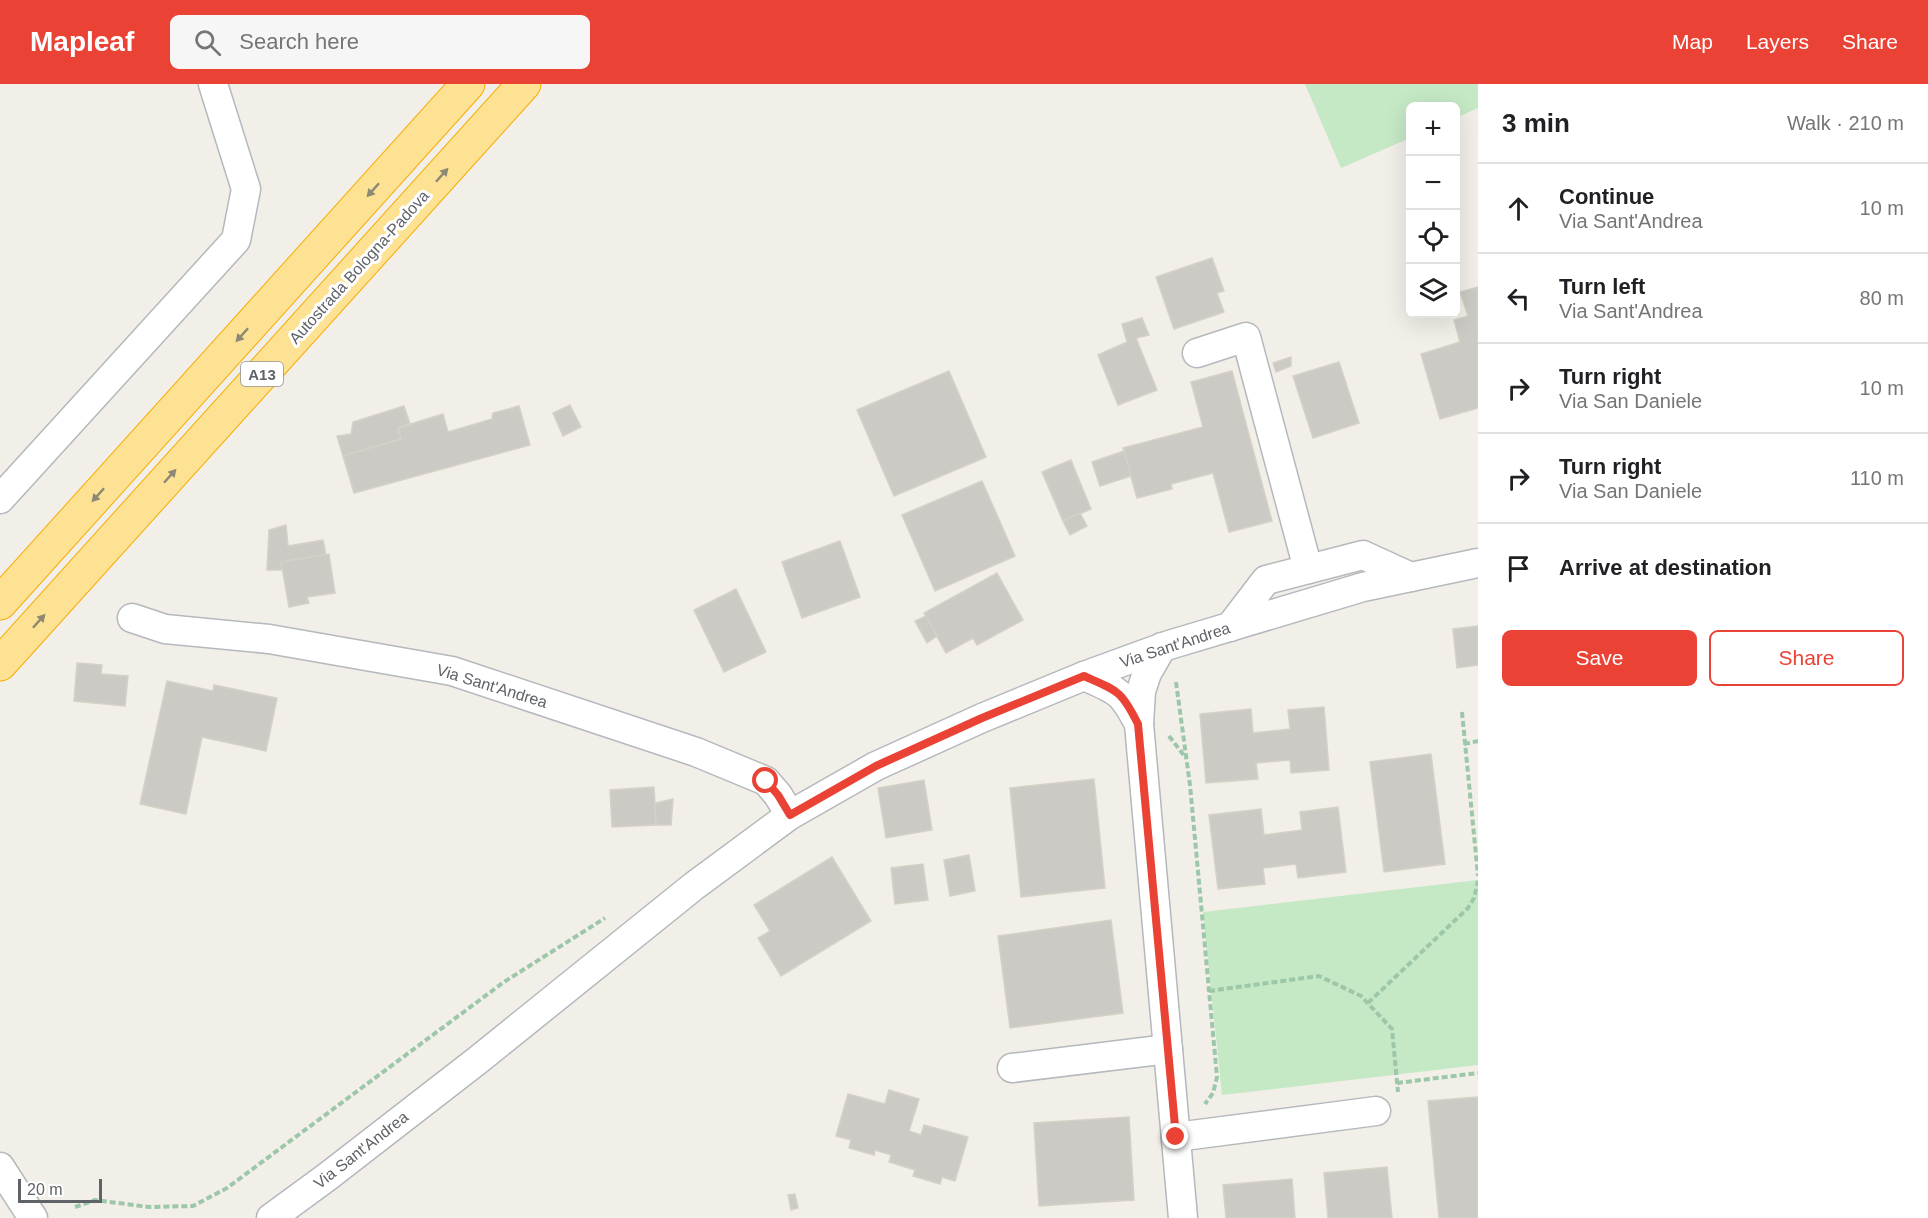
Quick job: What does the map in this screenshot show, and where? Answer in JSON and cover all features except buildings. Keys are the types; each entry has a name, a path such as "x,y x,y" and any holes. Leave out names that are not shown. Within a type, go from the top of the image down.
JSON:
{"highway":[{"name":"A13","path":"0,603 468,84"},
{"name":"Autostrada Bologna-Padova","path":"0,664 524,84"}],"street":[{"path":"0,499 236,240 246,189 213,84"},
{"path":"1197,354 1246,337 1308,569"},
{"path":"1230,627 1266,580 1363,555 1411,577"},
{"name":"Via Sant'Andrea","path":"271,1218 478,1060 694,886 790,815 876,766 982,718 1162,647 1363,587 1478,563"},
{"name":"Via Sant'Andrea","path":"132,618 165,629 269,639 452,671 696,752 766,781 790,815"},
{"path":"1162,647 1147,673 1141,691 1138,724 1167,1049 1188,1136 1183,1218"},
{"path":"1125,699 1126,679 1135,657"},
{"path":"1084,676 1115,690 1125,699 1138,724"},
{"path":"1012,1068 1167,1049"},
{"path":"1188,1136 1376,1111"},
{"path":"0,1167 33,1218"}],"path":[{"path":"1176,678 1190,785 1217,1077 1213,1093 1188,1136"},
{"path":"1462,712 1478,876"},
{"path":"1464,744 1478,741"},
{"path":"1368,1003 1468,908 1478,881"},
{"path":"1209,991 1319,976 1361,996 1392,1029 1399,1107 1376,1111"},
{"path":"1397,1083 1478,1073"}],"green space":[{"path":"1305,84 1478,84 1478,108 1460,116 1460,102 1406,102 1406,140 1341,168"},
{"path":"1478,880 1478,1065 1222,1095 1203,912"}],"route":[{"path":"766,781 790,815 876,766 982,718 1084,676 1115,690 1125,699 1138,724 1176,1137"}]}
